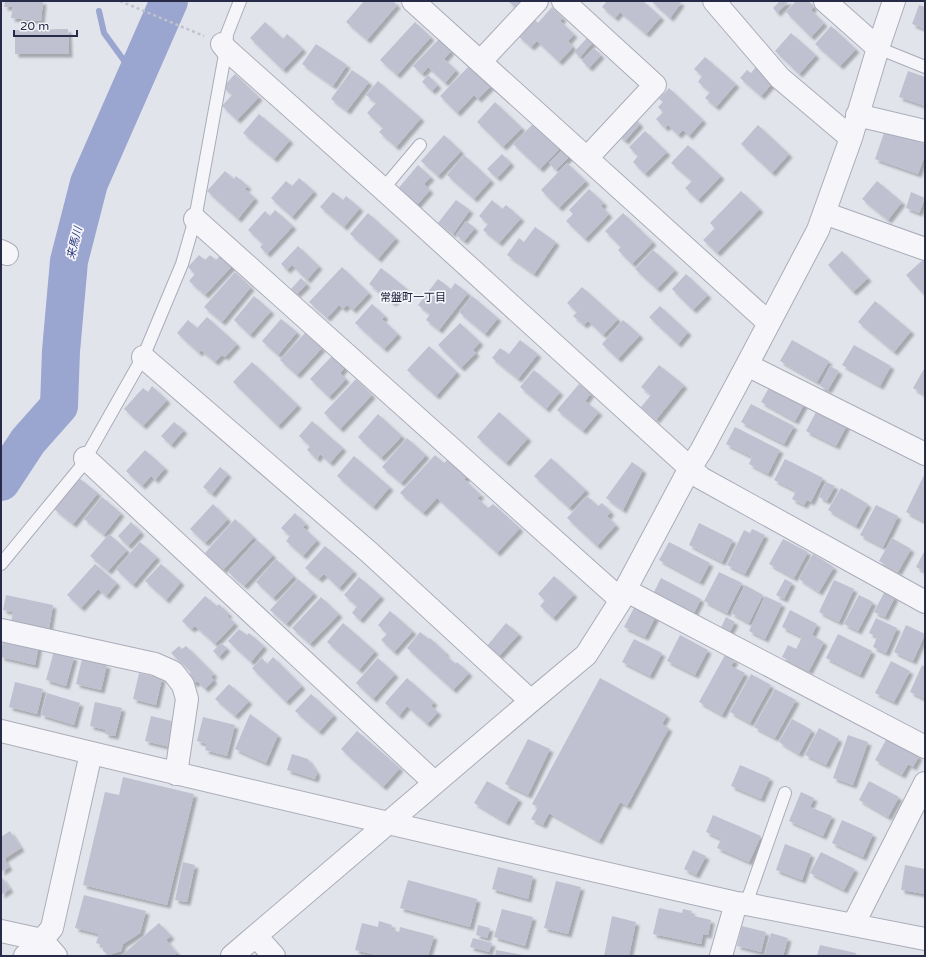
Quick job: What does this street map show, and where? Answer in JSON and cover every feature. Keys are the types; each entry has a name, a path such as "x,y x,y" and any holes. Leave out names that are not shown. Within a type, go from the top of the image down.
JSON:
{"street":[{"path":"414,1 769,323"},
{"path":"481,61 537,1"},
{"path":"563,1 655,86 587,158"},
{"path":"714,1 780,78 850,138"},
{"path":"825,1 878,48"},
{"path":"232,956 586,655 623,595 818,230 850,138 894,1"},
{"path":"218,43 384,189 701,478 925,602"},
{"path":"857,115 925,131"},
{"path":"824,213 925,249"},
{"path":"195,219 623,595 925,747"},
{"path":"143,357 370,553 531,701"},
{"path":"747,365 925,454"},
{"path":"85,458 435,783"},
{"path":"1,630 156,664 173,672 184,686 187,699 176,774"},
{"path":"1,731 387,824 741,903 925,939"},
{"path":"49,948 52,928 91,753"},
{"path":"853,925 925,783"},
{"path":"721,956 741,903"},
{"path":"1,931 49,948"},
{"path":"256,936 274,956"},
{"path":"25,956 49,948"}],"lane":[{"path":"1,564 80,468 143,357 182,264 195,219 218,43 227,34 240,1"},
{"path":"878,48 925,67"},
{"path":"384,189 420,144"},
{"path":"741,903 785,793"}],"path":[{"path":"120,1 218,43"}],"building":[{"path":"5,1 43,1 41,21 11,18 13,7 4,7"},
{"path":"364,1 393,1 397,5 367,40 346,22"},
{"path":"508,1 524,1 517,9"},
{"path":"607,1 643,1 661,17 646,34 620,12 615,18 602,7"},
{"path":"651,1 679,1 681,3 670,18"},
{"path":"780,1 789,1 777,13 773,8"},
{"path":"796,1 808,1 814,6 811,10 824,23 811,37 786,12"},
{"path":"919,5 925,7 925,29 912,24"},
{"path":"552,7 563,18 560,21 574,34 568,41 573,47 559,62 537,41 531,47 518,36 534,19 538,23"},
{"path":"265,22 283,39 287,34 303,49 283,70 250,38"},
{"path":"415,22 431,37 397,75 380,60"},
{"path":"831,26 856,49 840,66 815,44"},
{"path":"68,29 69,54 15,54 15,30"},
{"path":"791,33 816,55 799,74 775,51"},
{"path":"587,38 593,42 580,57 574,52"},
{"path":"439,39 451,51 444,59 456,70 445,83 428,67 422,74 413,66"},
{"path":"316,44 347,65 333,86 302,64"},
{"path":"594,48 601,55 589,68 582,61"},
{"path":"705,57 736,84 716,107 705,98 710,92 698,82 702,76 694,69"},
{"path":"758,64 776,79 761,96 740,78 747,70 751,73"},
{"path":"470,65 491,86 478,99 474,95 457,113 440,96"},
{"path":"352,70 369,82 347,111 331,99"},
{"path":"908,71 925,77 925,106 899,97"},
{"path":"235,74 259,97 237,120 222,106 232,95 223,87"},
{"path":"428,75 438,85 432,91 422,82"},
{"path":"378,81 421,118 396,147 379,132 383,128 367,113 376,103 366,95"},
{"path":"669,88 703,120 689,136 683,130 678,135 668,125 665,128 656,119 663,112 658,107 663,102 659,99"},
{"path":"495,102 522,128 503,147 477,122"},
{"path":"259,114 290,140 274,159 243,133"},
{"path":"634,118 640,124 625,141 618,135"},
{"path":"536,121 562,146 540,169 513,144"},
{"path":"758,125 789,154 772,173 741,144"},
{"path":"885,130 925,144 925,155 918,174 875,159"},
{"path":"645,131 667,152 645,174 633,162 638,156 629,147"},
{"path":"444,135 461,151 438,176 421,161"},
{"path":"688,145 721,176 698,200 685,188 692,181 671,163"},
{"path":"564,148 571,155 556,170 549,163"},
{"path":"502,154 511,163 497,178 487,169"},
{"path":"464,155 491,180 474,199 447,175"},
{"path":"567,163 586,181 559,208 541,190"},
{"path":"418,165 431,177 424,184 430,190 416,206 397,190"},
{"path":"225,171 234,179 236,176 248,186 245,189 255,198 238,219 207,191"},
{"path":"299,178 314,191 292,217 271,198 286,181 292,186"},
{"path":"877,181 902,202 888,220 862,199"},
{"path":"589,189 604,203 601,206 609,214 585,239 566,221 573,214 569,210"},
{"path":"741,191 760,209 717,253 703,240 715,228 710,223"},
{"path":"333,192 343,200 346,196 360,208 344,227 320,207"},
{"path":"911,192 925,198 919,213 906,208"},
{"path":"456,200 470,210 453,234 438,223"},
{"path":"492,200 502,209 506,205 521,218 499,243 483,230 488,224 479,216"},
{"path":"275,210 293,226 267,254 260,247 263,244 248,230 265,211 270,216"},
{"path":"368,213 396,238 378,259 350,234"},
{"path":"623,213 653,242 632,264 618,250 621,247 605,231"},
{"path":"466,221 475,228 464,241 456,235"},
{"path":"535,227 556,242 534,274 507,255 519,238 524,242"},
{"path":"298,246 319,266 307,280 292,265 287,270 281,264"},
{"path":"653,250 675,270 657,289 635,269"},
{"path":"842,251 868,278 853,292 828,265"},
{"path":"221,254 233,265 205,295 189,281 195,274 188,267 199,255 205,260 210,255 216,260"},
{"path":"925,258 925,296 906,275"},
{"path":"342,267 369,293 353,310 347,305 343,309 339,305 327,318 309,302"},
{"path":"381,268 406,288 393,303 369,284"},
{"path":"235,272 251,287 222,322 204,307"},
{"path":"686,274 708,295 693,310 672,289"},
{"path":"301,278 307,284 297,294 291,289"},
{"path":"438,279 451,289 455,283 468,293 439,330 426,320 430,314 418,305"},
{"path":"582,287 618,319 603,335 588,321 584,325 573,316 577,312 567,303"},
{"path":"254,296 271,311 250,335 234,320"},
{"path":"472,296 498,318 485,334 459,312"},
{"path":"875,301 911,331 894,352 858,322"},
{"path":"372,304 385,316 382,319 398,334 384,349 355,323"},
{"path":"660,306 688,332 678,344 649,317"},
{"path":"207,317 237,344 225,357 222,355 215,362 201,350 199,353 177,333 188,320 197,328"},
{"path":"281,319 297,332 278,355 262,341"},
{"path":"623,320 640,335 618,359 602,344"},
{"path":"460,323 480,342 473,350 476,353 461,368 438,345"},
{"path":"305,333 322,348 297,375 280,360"},
{"path":"520,340 538,354 518,379 492,358 500,348 509,354"},
{"path":"792,340 829,361 817,382 780,361"},
{"path":"854,345 891,366 880,386 842,365"},
{"path":"429,346 457,372 436,396 407,370"},
{"path":"332,356 345,367 340,373 346,379 329,397 310,379"},
{"path":"252,362 298,405 278,426 233,382"},
{"path":"659,365 684,385 656,420 641,407 651,395 641,387"},
{"path":"830,366 839,371 828,390 820,386"},
{"path":"925,367 925,395 913,388"},
{"path":"534,370 560,392 546,409 520,387"},
{"path":"356,379 372,395 340,429 324,413"},
{"path":"772,382 806,401 795,421 761,402"},
{"path":"579,384 591,393 585,401 599,412 583,431 557,410"},
{"path":"152,386 167,400 143,426 124,409 143,388 148,392"},
{"path":"751,404 794,426 784,444 741,422"},
{"path":"817,410 847,425 836,446 806,431"},
{"path":"499,412 528,438 506,463 477,437"},
{"path":"378,414 402,436 381,458 358,437"},
{"path":"312,421 343,448 330,463 320,454 317,459 307,450 310,446 299,436"},
{"path":"174,422 184,430 171,445 161,436"},
{"path":"735,427 780,450 768,474 749,464 752,457 726,444"},
{"path":"407,438 426,455 401,483 382,467"},
{"path":"145,450 165,468 155,480 151,476 142,486 126,471"},
{"path":"435,455 444,463 449,458 468,476 464,479 481,495 477,498 488,508 493,504 520,528 497,553 437,498 423,513 400,493"},
{"path":"354,456 390,487 373,507 337,476"},
{"path":"551,458 586,490 569,508 534,476"},
{"path":"785,459 823,478 811,502 807,500 804,505 792,499 796,491 774,480"},
{"path":"632,462 643,470 623,510 606,498"},
{"path":"220,467 228,474 212,494 203,487"},
{"path":"925,473 925,522 906,512"},
{"path":"79,478 98,493 73,524 54,509"},
{"path":"826,482 835,486 827,501 819,497"},
{"path":"841,488 868,504 856,526 828,510"},
{"path":"587,496 598,506 602,503 611,512 607,516 616,525 597,546 567,518"},
{"path":"102,497 121,513 104,535 84,519"},
{"path":"213,504 228,519 205,543 190,529"},
{"path":"876,505 898,516 883,547 860,535"},
{"path":"295,513 306,524 303,527 317,540 303,556 286,541 290,536 281,528"},
{"path":"235,519 254,537 223,570 205,553"},
{"path":"131,522 141,532 128,546 118,536"},
{"path":"699,523 733,540 722,562 689,545"},
{"path":"752,529 765,535 745,574 727,565 744,530 750,533"},
{"path":"109,534 127,550 108,571 90,556"},
{"path":"892,538 911,549 898,572 879,561"},
{"path":"783,539 808,552 794,578 769,564"},
{"path":"257,540 273,555 244,586 228,572"},
{"path":"140,542 157,557 133,585 116,569"},
{"path":"669,542 710,563 700,582 659,560"},
{"path":"325,546 354,571 339,588 324,574 319,579 305,568"},
{"path":"925,550 925,572 916,567"},
{"path":"813,554 834,567 819,592 799,579"},
{"path":"276,559 294,576 273,598 256,582"},
{"path":"95,564 117,583 106,596 98,589 81,608 67,595"},
{"path":"161,564 181,582 166,600 145,581"},
{"path":"719,572 742,583 727,613 704,601"},
{"path":"554,576 574,594 553,618 540,606 545,600 538,594"},
{"path":"359,577 381,596 360,620 352,613 357,606 344,595"},
{"path":"661,578 701,599 693,615 653,594"},
{"path":"298,579 314,593 286,624 270,610"},
{"path":"785,579 792,583 784,599 776,595"},
{"path":"834,580 854,589 839,622 819,612"},
{"path":"745,585 763,595 749,623 731,613"},
{"path":"885,591 895,597 885,617 874,612"},
{"path":"6,595 53,605 49,629 11,622 13,612 3,610"},
{"path":"859,595 873,602 858,631 844,624"},
{"path":"205,596 217,606 219,604 229,614 227,616 235,623 215,644 195,626 191,629 182,621"},
{"path":"765,596 782,604 765,639 749,631"},
{"path":"321,597 339,614 310,644 292,628"},
{"path":"635,606 656,616 645,637 624,627"},
{"path":"790,610 817,624 812,635 824,642 809,671 782,657 788,645 796,649 802,637 782,627"},
{"path":"390,611 413,631 394,652 381,640 387,634 378,625"},
{"path":"726,617 735,622 727,637 719,632"},
{"path":"876,618 897,628 886,653 873,647 877,637 869,633"},
{"path":"343,623 375,651 359,670 327,642"},
{"path":"506,623 519,634 499,656 487,646"},
{"path":"906,625 925,634 913,661 894,652"},
{"path":"239,629 247,635 249,633 264,646 251,662 228,641"},
{"path":"420,632 429,639 430,638 446,653 445,655 456,664 457,662 469,673 453,690 407,648"},
{"path":"838,634 872,651 860,675 826,658"},
{"path":"680,635 708,650 695,675 667,661"},
{"path":"4,637 39,645 35,665 1,657"},
{"path":"634,639 662,653 650,676 622,662"},
{"path":"221,643 227,648 219,657 213,651"},
{"path":"179,646 182,649 186,646 214,674 211,677 214,680 205,689 197,681 194,684 187,676 191,672 171,653"},
{"path":"54,651 74,657 66,686 46,680"},
{"path":"725,655 735,660 731,666 745,673 722,715 699,702"},
{"path":"273,657 302,686 286,702 252,668 262,658 267,664"},
{"path":"378,658 395,674 373,699 356,683"},
{"path":"82,659 107,665 101,690 76,684"},
{"path":"891,661 910,671 894,702 875,693"},
{"path":"922,665 925,667 925,699 910,692"},
{"path":"139,673 162,678 156,705 133,699"},
{"path":"751,674 771,685 750,723 730,712"},
{"path":"407,678 434,702 431,706 438,712 427,724 407,706 399,716 385,703"},
{"path":"600,678 667,715 662,724 669,728 627,806 620,802 599,841 549,813 543,825 531,819 538,807 532,804"},
{"path":"15,682 43,689 37,714 9,707"},
{"path":"229,684 249,701 235,716 215,699"},
{"path":"775,689 796,700 775,738 754,727"},
{"path":"47,693 80,703 74,725 41,715"},
{"path":"311,694 334,715 319,732 295,711"},
{"path":"95,702 122,708 115,736 105,734 106,730 90,726"},
{"path":"250,714 278,735 266,763 235,749"},
{"path":"151,716 176,722 170,747 145,741"},
{"path":"203,717 235,725 227,756 205,750 207,744 197,741"},
{"path":"792,719 812,730 799,754 779,742"},
{"path":"819,728 839,739 826,765 805,755"},
{"path":"357,731 400,768 383,787 341,749"},
{"path":"848,735 868,742 853,785 833,778"},
{"path":"887,738 919,756 913,767 908,764 902,775 875,760"},
{"path":"528,739 550,749 528,795 505,784"},
{"path":"292,754 308,759 317,773 315,779 287,770"},
{"path":"740,765 770,778 761,799 731,786"},
{"path":"123,777 194,794 167,905 83,885 105,792 119,795"},
{"path":"487,781 519,799 506,822 474,803"},
{"path":"869,781 899,797 888,817 859,800"},
{"path":"801,792 814,798 810,807 832,816 823,836 789,821"},
{"path":"713,815 761,836 749,862 717,848 721,839 706,832"},
{"path":"842,820 873,834 863,857 832,843"},
{"path":"10,831 21,848 4,859 9,867 1,872 1,837"},
{"path":"785,844 811,854 802,880 776,870"},
{"path":"693,850 706,856 696,875 684,869"},
{"path":"821,852 855,869 844,890 810,873"},
{"path":"183,862 195,865 187,902 175,900"},
{"path":"905,865 925,869 925,894 901,890"},
{"path":"498,867 533,876 528,899 492,889"},
{"path":"1,876 10,889 1,895"},
{"path":"408,880 477,899 470,927 400,908"},
{"path":"556,881 581,887 568,934 544,928"},
{"path":"84,895 146,911 140,933 123,944 121,951 109,955 103,951 102,945 96,943 99,934 75,928"},
{"path":"659,908 682,913 683,909 692,911 690,915 711,920 708,935 703,934 701,944 653,934"},
{"path":"502,909 533,917 525,946 494,937"},
{"path":"612,916 636,922 629,956 604,956"},
{"path":"379,921 392,925 391,929 399,932 400,927 434,936 428,956 380,956 355,950 362,923 378,927"},
{"path":"159,923 171,936 166,940 177,953 174,956 121,956"},
{"path":"478,925 490,928 487,938 476,935"},
{"path":"742,926 766,932 761,952 737,946"},
{"path":"771,933 788,938 783,956 764,956"},
{"path":"473,938 492,943 489,952 470,947"},
{"path":"820,945 856,953 855,956 817,956"},
{"path":"496,950 523,955 523,956 495,956"}],"waterway":[{"name":"来馬川","path":"1,482 28,441 59,406 61,351 69,261 89,183 169,1"},
{"path":"99,11 104,33 136,77"}],"district":[{"name":"常盤町一丁目","path":"413,297"}]}
